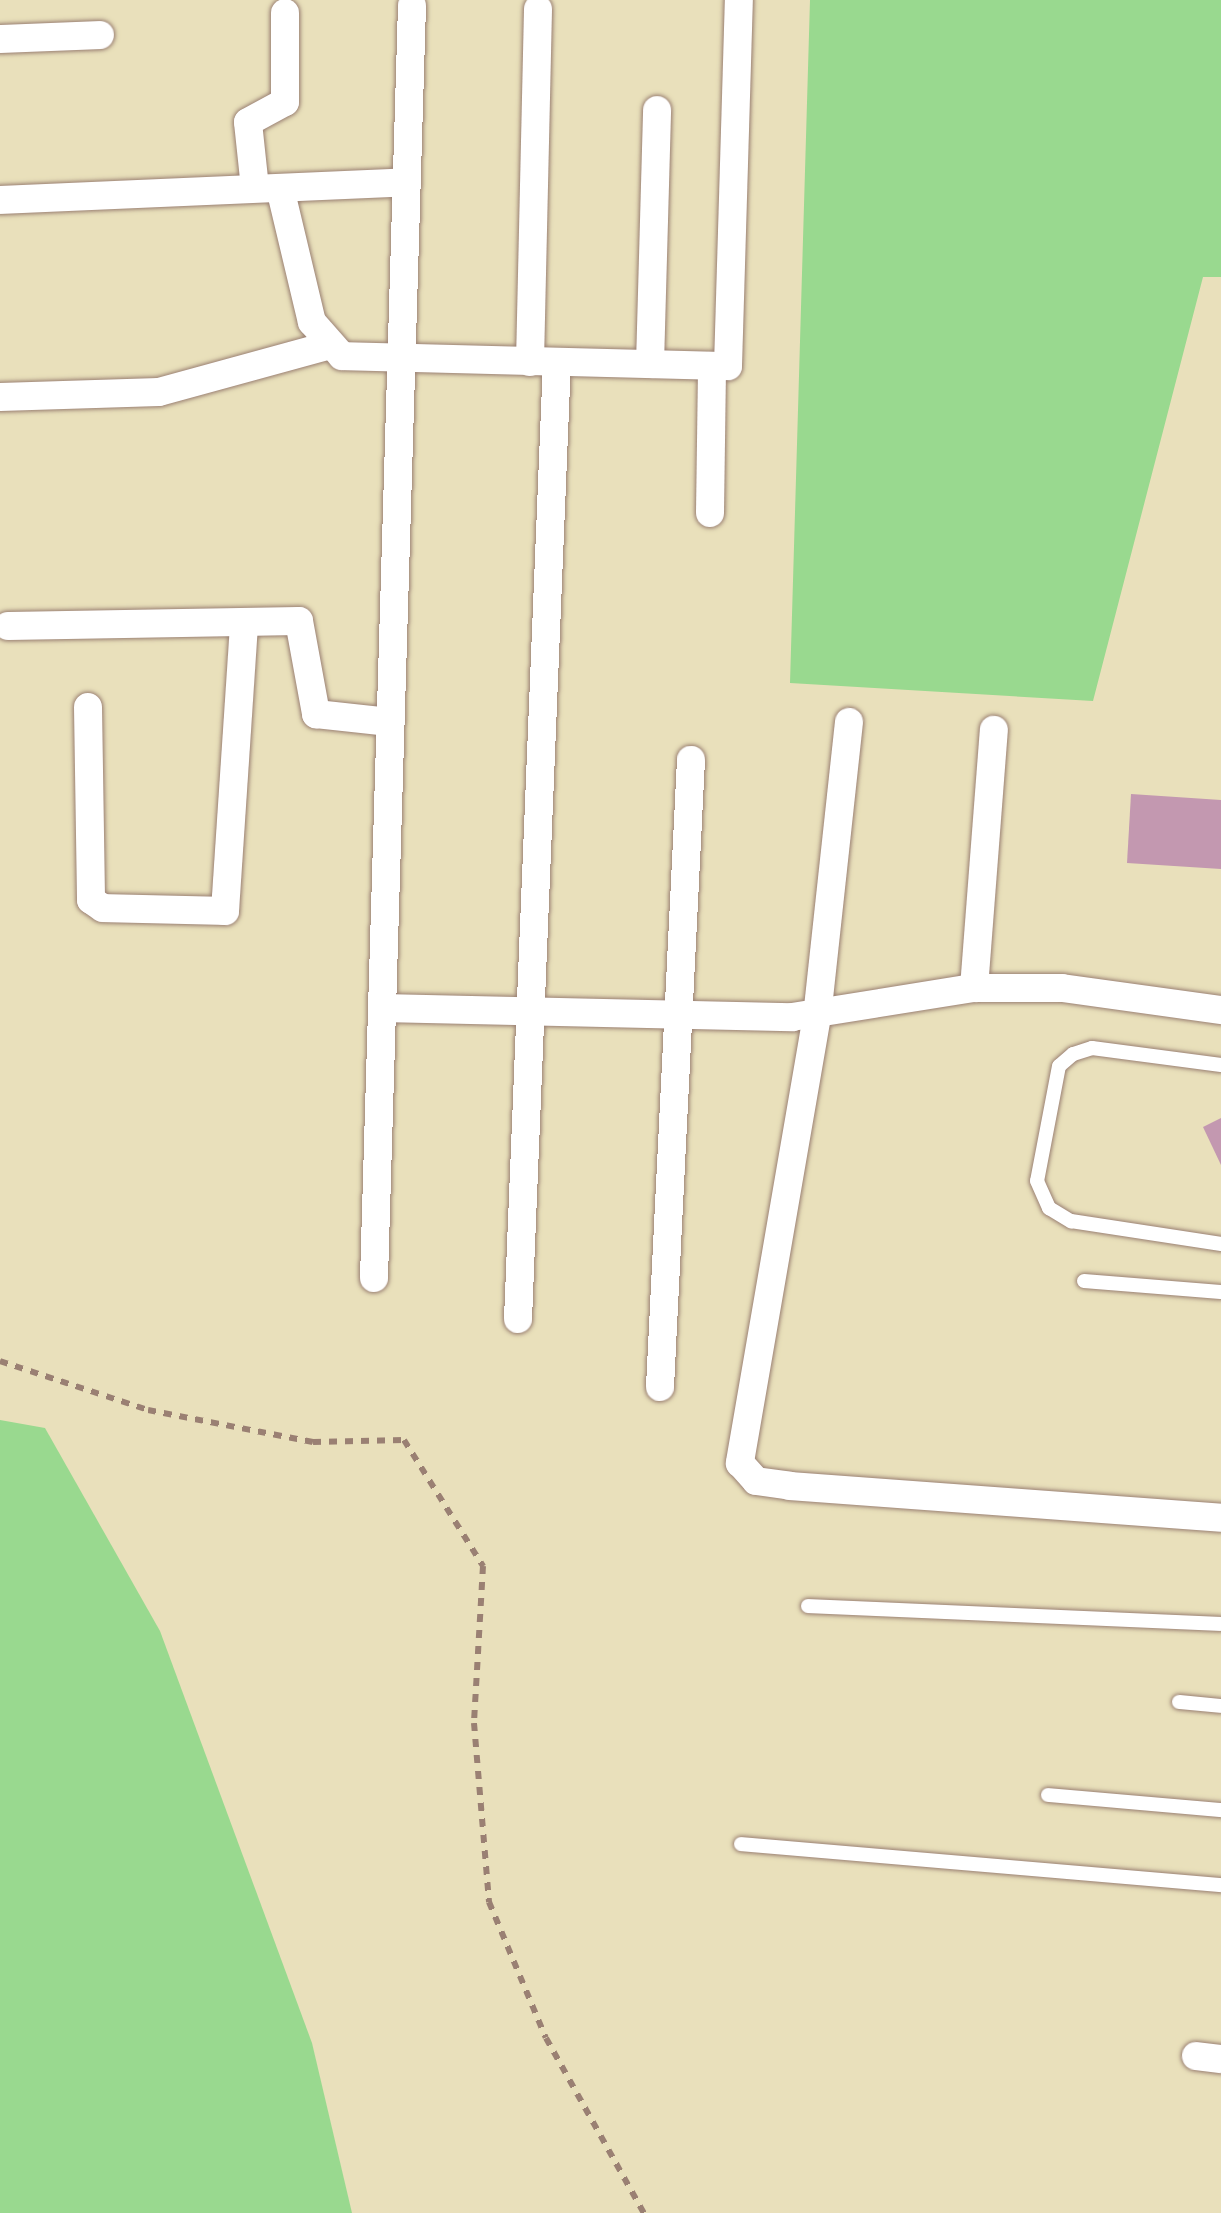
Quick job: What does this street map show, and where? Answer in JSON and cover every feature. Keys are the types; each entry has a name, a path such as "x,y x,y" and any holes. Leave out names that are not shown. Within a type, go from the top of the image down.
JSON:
{"street":[{"path":"285,13 285,102 248,122 312,322 328,346 356,359 728,366 739,0"},
{"path":"374,1278 412,6"},
{"path":"518,1320 536,1012 544,362 538,9"},
{"path":"0,38 100,35"},
{"path":"650,364 657,110"},
{"path":"0,200 406,182"},
{"path":"0,396 160,392 328,346"},
{"path":"710,513 712,366"},
{"path":"8,626 244,623 305,626 311,703 322,718 390,722"},
{"path":"88,707 91,900 103,908 226,911 244,623"},
{"path":"849,722 817,1016 740,1438 746,1474 790,1486 1221,1518"},
{"path":"974,988 994,730"},
{"path":"660,1386 684,1014 691,760"},
{"path":"382,1008 817,1016 974,988 1062,988 1221,1010"}],"lane":[{"path":"1221,1065 1092,1048 1073,1054 1059,1066 1037,1182 1049,1208 1071,1222 1221,1244"},
{"path":"1084,1280 1221,1292"},
{"path":"808,1606 1221,1624"},
{"path":"1178,1702 1221,1706"},
{"path":"1048,1795 1221,1810"},
{"path":"741,1844 1221,1885"}],"path":[{"path":"0,1361 148,1410 276,1435 404,1440 484,1566 474,1724 489,1902 546,2038 644,2213"}],"green space":[{"path":"810,0 1221,0 1221,277 1203,277 1093,701 790,683"},
{"path":"0,1420 45,1428 160,1631 312,2043 352,2213 0,2213"}],"building":[{"path":"1131,794 1221,800 1221,869 1127,863"},
{"path":"1221,1118 1221,1165 1203,1127"}]}
